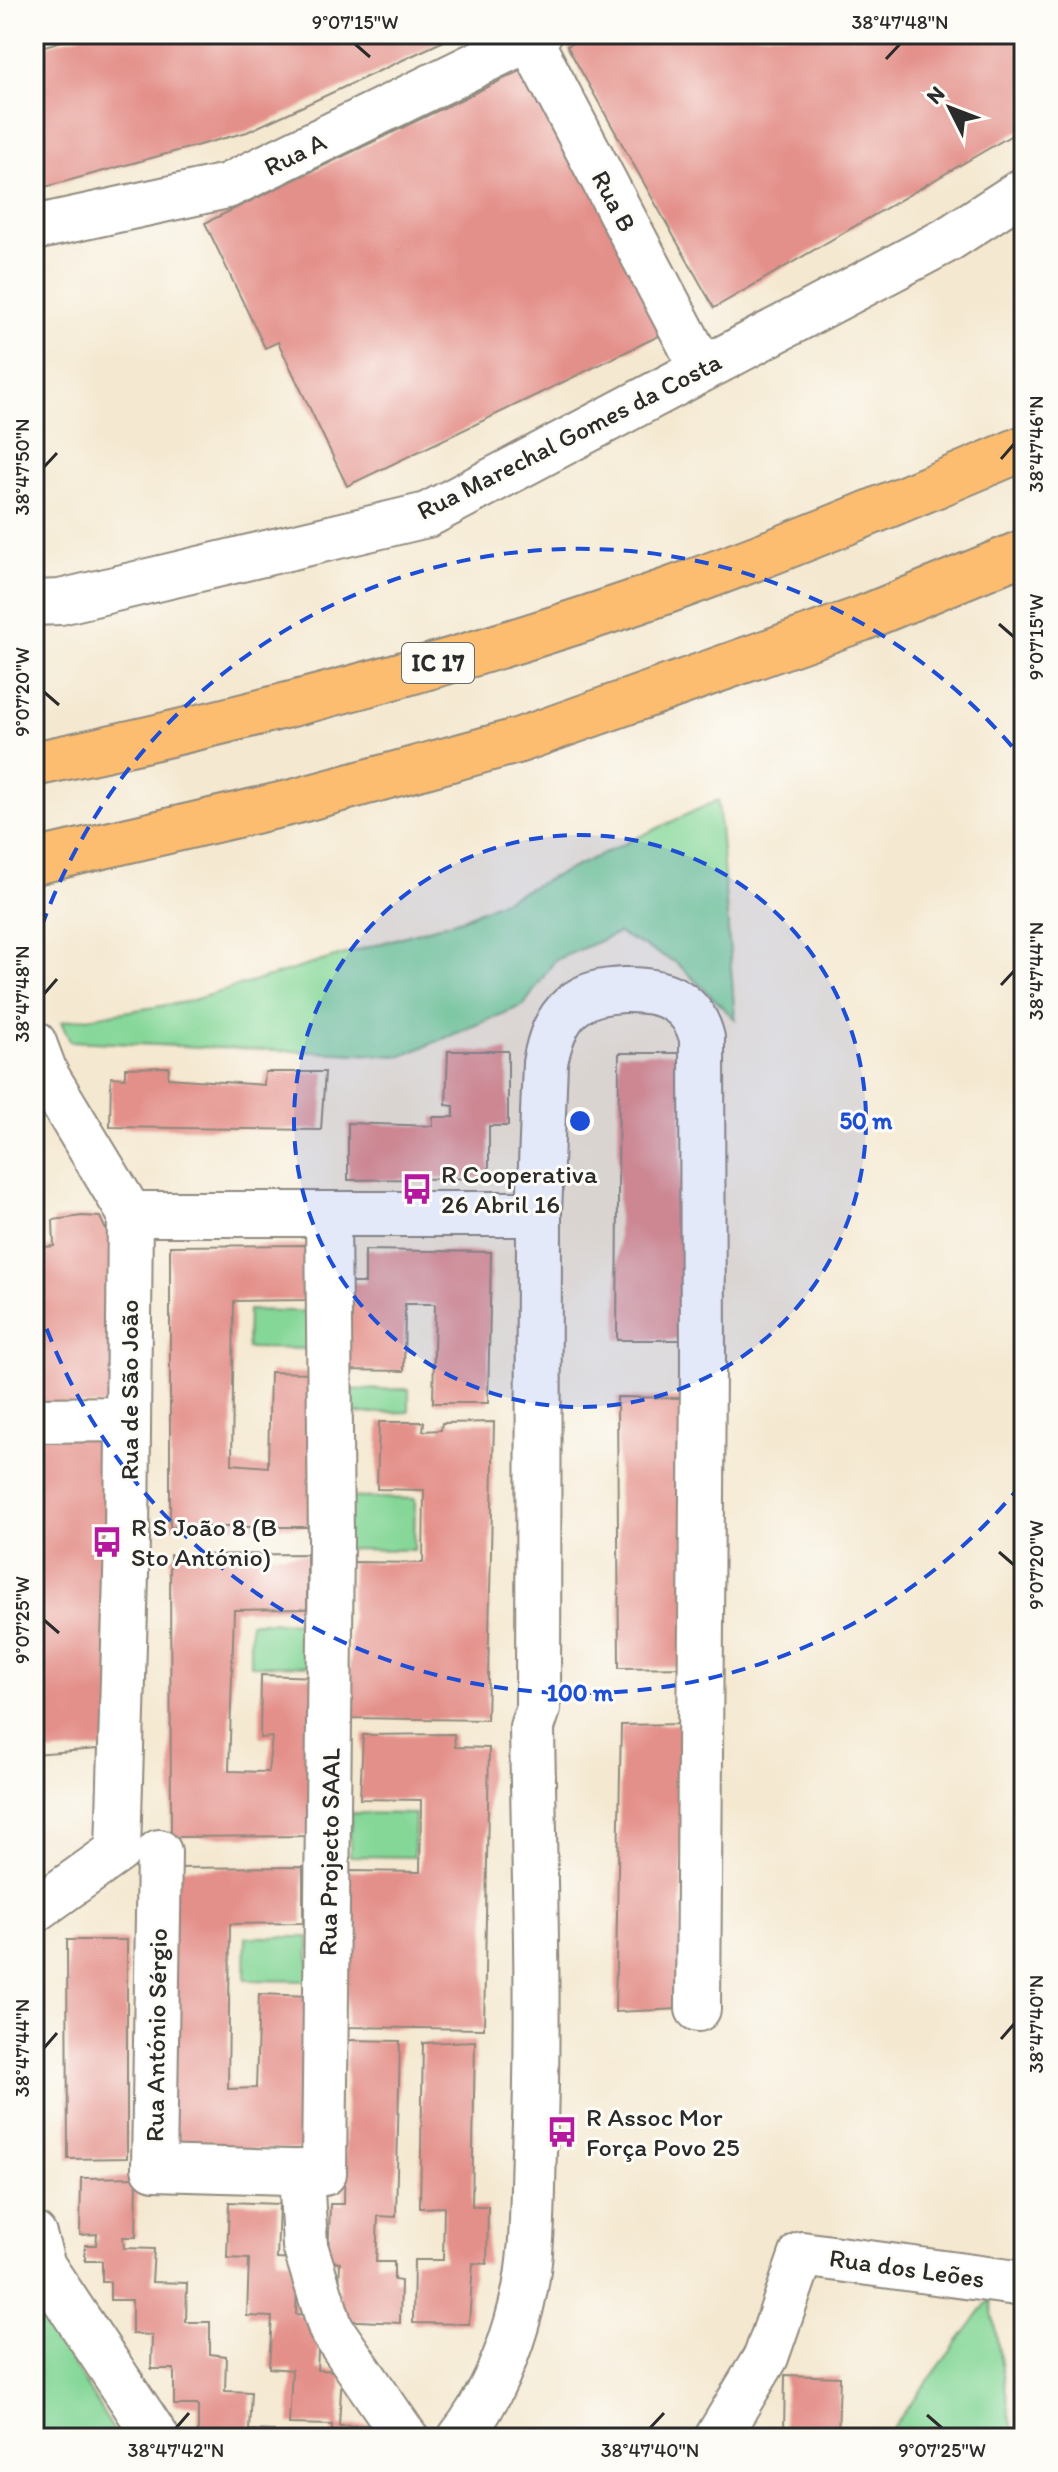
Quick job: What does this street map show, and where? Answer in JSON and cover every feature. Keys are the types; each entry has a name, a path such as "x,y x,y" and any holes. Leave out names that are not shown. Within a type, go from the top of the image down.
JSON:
{"highway":[{"name":"IC 17","path":"34,764 277,710 560,627 833,530 1024,448"},
{"path":"34,862 293,802 517,741 861,619 1024,552"}],"street":[{"name":"Rua A","path":"34,228 227,186 532,36"},
{"name":"Rua B","path":"532,36 702,368"},
{"name":"Rua Marechal Gomes da Costa","path":"34,603 60,602 427,515 947,240 1024,190"},
{"path":"460,2438 491,2387 509,2345 521,2307 529,2263 537,2034 532,1727 538,1709 539,1214 545,1063 555,1027 573,1005 602,991 648,989 671,998 692,1016 702,1038 703,1383 698,2009"},
{"path":"34,1043 46,1075 130,1214 539,1214"},
{"name":"Rua de São João","path":"34,1911 118,1851 130,1214"},
{"name":"Rua Projecto SAAL","path":"301,2172 324,2173 331,1557 328,1214"},
{"path":"34,1420 128,1419"},
{"name":"Rua António Sérgio","path":"159,1852 154,2168 301,2172"},
{"path":"301,2172 305,2246 331,2329 406,2438"},
{"path":"34,2235 43,2266 157,2438"},
{"name":"Rua dos Leões","path":"717,2438 766,2357 802,2254 1024,2284"}],"green space":[{"path":"718,800 735,1019 677,963 618,933 555,960 524,1005 402,1056 70,1041 61,1022 186,1002 465,918"},
{"path":"248,1310 319,1312 317,1349 247,1348"},
{"path":"409,1389 409,1412 339,1414 338,1390"},
{"path":"339,1497 415,1499 414,1550 338,1549"},
{"path":"250,1622 314,1623 313,1666 250,1665"},
{"path":"351,1813 415,1814 414,1857 350,1856"},
{"path":"246,1937 309,1937 309,1981 245,1980"},
{"path":"34,2299 118,2438 34,2438"},
{"path":"990,2299 1014,2438 885,2438"}],"building":[{"path":"86,34 459,34 247,132 34,190 34,49"},
{"path":"589,34 1024,34 1024,128 714,308 567,46"},
{"path":"535,64 663,334 347,486 278,342 265,348 205,223"},
{"path":"448,1051 508,1051 508,1126 489,1126 489,1178 348,1180 348,1123 433,1126 433,1117 454,1117 454,1106 446,1105"},
{"path":"619,1053 682,1053 680,1340 617,1340"},
{"path":"169,1067 168,1078 264,1085 265,1072 325,1072 321,1130 110,1127 111,1077 125,1078 125,1068"},
{"path":"100,1217 111,1241 118,1405 34,1406 34,1248 54,1246 53,1220"},
{"path":"307,1245 307,1300 234,1301 232,1464 268,1467 270,1372 313,1373 314,1527 170,1527 170,1246"},
{"path":"365,1250 491,1252 488,1403 433,1403 435,1304 405,1304 404,1371 344,1370 346,1283 365,1283"},
{"path":"617,1397 680,1398 688,1667 619,1668"},
{"path":"379,1422 424,1422 423,1431 441,1430 442,1423 494,1422 487,1720 349,1718 352,1562 423,1563 424,1490 377,1489"},
{"path":"115,1425 110,1748 34,1754 34,1431"},
{"path":"307,1554 307,1609 234,1610 229,1771 268,1772 272,1737 260,1738 261,1675 317,1677 314,1836 171,1837 170,1555"},
{"path":"684,1724 680,2009 615,2012 621,1725"},
{"path":"454,1734 455,1747 489,1748 484,2029 346,2027 349,1871 420,1872 421,1800 360,1799 363,1735"},
{"path":"303,1867 303,1923 230,1924 228,2089 256,2088 259,1994 310,1996 310,2149 167,2150 166,1868"},
{"path":"67,1940 127,1940 127,2158 68,2159"},
{"path":"347,2040 400,2041 396,2217 378,2216 376,2262 394,2262 394,2280 401,2281 400,2323 338,2320 340,2262 328,2261 330,2204 344,2204"},
{"path":"475,2041 472,2206 488,2206 487,2264 473,2263 469,2324 413,2323 414,2260 443,2260 444,2207 420,2208 423,2043"},
{"path":"137,2177 136,2237 123,2237 124,2248 154,2249 152,2282 187,2283 186,2322 210,2322 210,2354 226,2356 225,2391 251,2392 249,2430 274,2431 274,2438 198,2438 198,2405 174,2405 174,2369 151,2369 152,2335 132,2334 132,2300 110,2300 110,2282 102,2282 102,2261 85,2261 85,2245 96,2245 97,2234 80,2235 81,2178"},
{"path":"229,2202 279,2204 277,2259 298,2260 296,2314 320,2316 317,2370 342,2371 339,2426 383,2425 383,2438 332,2438 332,2425 289,2424 292,2370 269,2368 272,2317 247,2316 249,2259 227,2258"},
{"path":"785,2375 840,2377 838,2435 804,2432 803,2438 755,2438 755,2430 784,2431"}],"place":[{"name":"R Cooperativa 26 Abril 16","path":"417,1189"},
{"name":"R S João 8 (B Sto António)","path":"107,1542"},
{"name":"R Assoc Mor Força Povo 25","path":"562,2132"}]}
